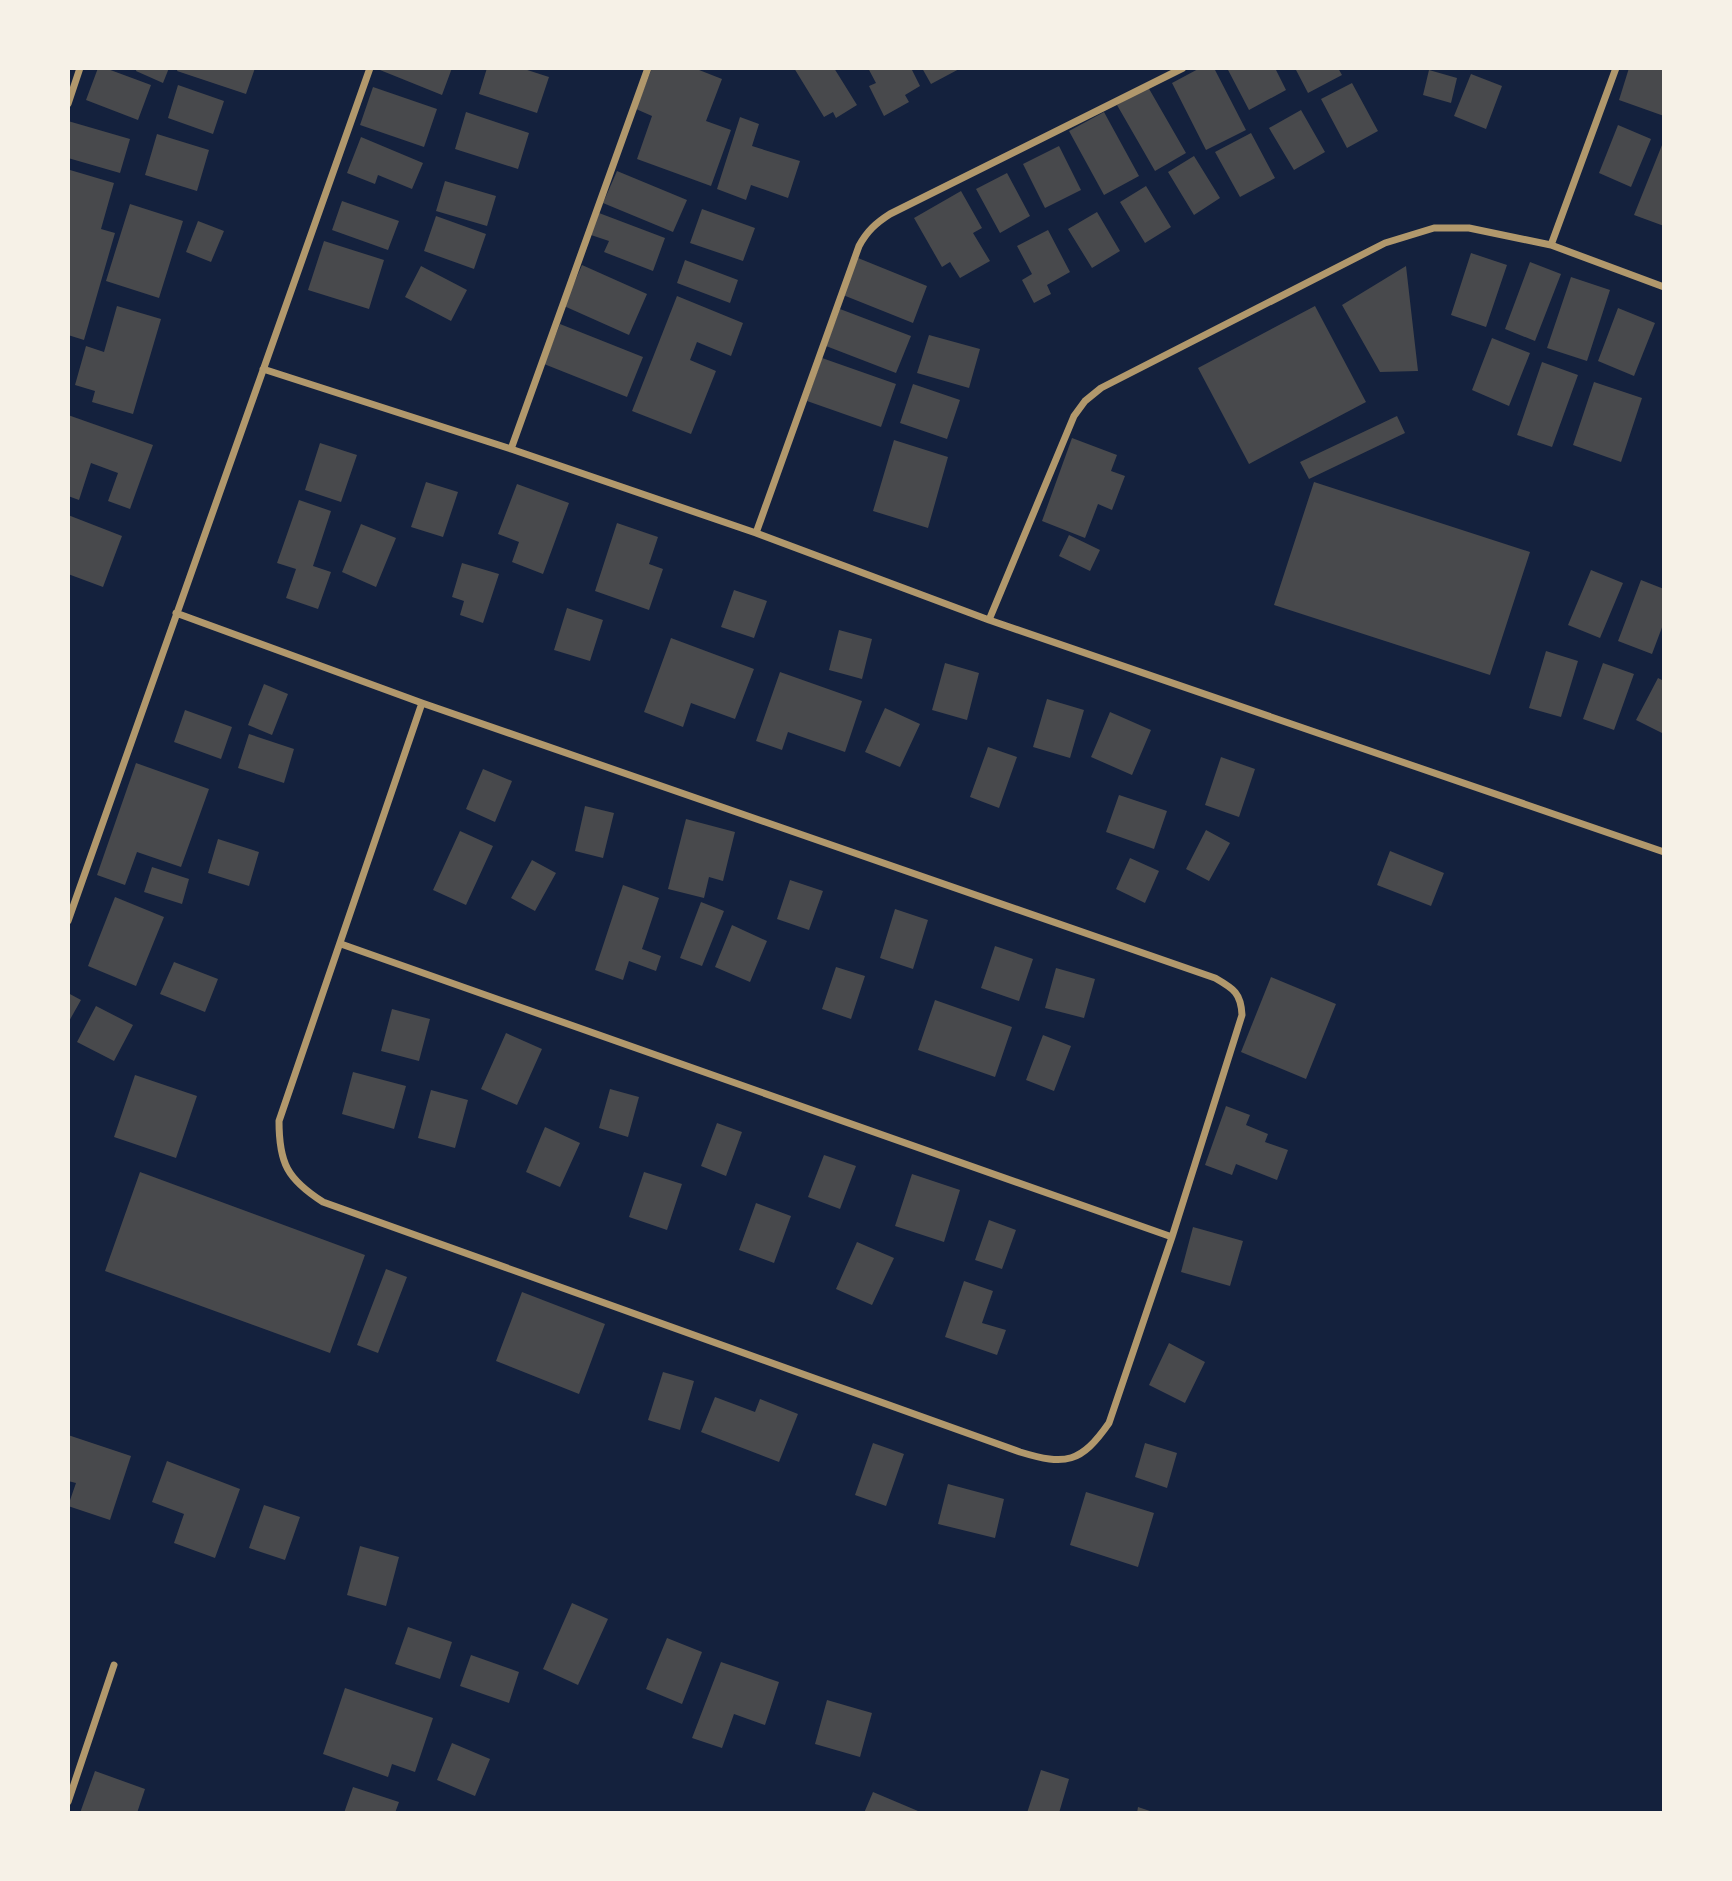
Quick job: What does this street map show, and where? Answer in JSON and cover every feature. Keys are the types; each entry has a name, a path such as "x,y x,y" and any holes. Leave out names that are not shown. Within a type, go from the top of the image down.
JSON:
{"street":[{"path":"68,104 80,68"},
{"path":"68,921 370,68"},
{"path":"511,449 648,68"},
{"path":"756,533 859,246 875,223 1183,68"},
{"path":"1551,245 1616,68"},
{"path":"989,620 1074,416 1084,401 1101,388 1385,243 1434,228 1469,228 1551,245 1664,287"},
{"path":"263,369 511,449 756,533 989,620 1664,852"},
{"path":"176,613 422,703 1216,978 1230,987 1241,999 1242,1015 1172,1237 1109,1423 1096,1441 1076,1458 1049,1461 1020,1452 323,1202 304,1190 288,1172 279,1148 279,1121 422,703"},
{"path":"341,944 1172,1237"},
{"path":"68,1802 114,1665"}],"building":[{"path":"98,68 105,68 151,85 138,120 86,100"},
{"path":"137,68 169,68 163,83 136,71"},
{"path":"178,68 255,68 246,94 177,71"},
{"path":"375,68 452,68 442,95"},
{"path":"487,68 521,68 549,77 537,113 479,94"},
{"path":"652,68 694,68 722,79 706,121 731,130 711,186 637,159 652,116 636,109"},
{"path":"794,68 834,68 857,105 836,118 833,112 824,117"},
{"path":"868,68 911,68 920,86 905,95 909,102 884,116 869,86 876,83"},
{"path":"922,68 961,68 931,84"},
{"path":"1200,68 1214,68 1246,130 1206,150 1172,83"},
{"path":"1227,68 1275,68 1286,90 1249,110"},
{"path":"1295,68 1338,68 1342,75 1308,93"},
{"path":"1629,68 1664,68 1664,116 1619,100"},
{"path":"1429,70 1457,78 1451,103 1423,95"},
{"path":"1471,74 1502,86 1486,129 1454,116"},
{"path":"1352,83 1378,131 1347,148 1321,99"},
{"path":"178,85 224,101 213,134 168,118"},
{"path":"373,87 437,109 424,147 360,125"},
{"path":"1148,87 1186,153 1155,171 1117,105"},
{"path":"1301,110 1325,152 1294,170 1269,128"},
{"path":"466,112 529,133 518,169 455,149"},
{"path":"1104,112 1139,176 1104,195 1069,131"},
{"path":"740,117 759,124 752,146 800,161 788,198 751,185 746,200 717,189"},
{"path":"68,121 130,139 120,173 68,158"},
{"path":"1618,125 1651,139 1631,187 1599,173"},
{"path":"1251,133 1275,178 1240,197 1215,152"},
{"path":"157,134 209,150 197,191 145,175"},
{"path":"361,137 423,163 412,189 378,175 375,184 347,173"},
{"path":"1664,140 1664,226 1634,215"},
{"path":"1059,146 1081,190 1045,208 1023,164"},
{"path":"1194,156 1220,198 1194,215 1168,172"},
{"path":"70,170 114,183 101,229 115,233 84,340 68,335"},
{"path":"617,171 687,200 673,232 603,203"},
{"path":"1007,173 1030,216 1000,233 976,189"},
{"path":"445,181 496,196 487,226 436,211"},
{"path":"1146,186 1171,227 1145,243 1120,202"},
{"path":"961,191 982,228 973,233 990,261 960,278 950,262 942,267 914,218"},
{"path":"342,201 399,221 388,250 332,230"},
{"path":"130,204 183,221 159,298 106,281"},
{"path":"702,209 755,228 743,261 690,243"},
{"path":"1097,212 1120,251 1092,268 1068,229"},
{"path":"599,213 665,238 653,271 604,252 609,241 591,235"},
{"path":"436,216 486,234 474,269 424,251"},
{"path":"198,221 224,231 211,262 186,252"},
{"path":"1048,230 1070,272 1047,285 1051,294 1034,303 1022,280 1032,274 1017,246"},
{"path":"324,241 384,260 369,309 308,290"},
{"path":"1471,253 1507,265 1486,327 1451,315"},
{"path":"858,258 927,286 913,323 843,295"},
{"path":"685,260 738,280 730,303 677,283"},
{"path":"1530,262 1561,274 1535,341 1505,329"},
{"path":"582,265 647,294 629,335 564,306"},
{"path":"421,266 467,290 451,321 405,297"},
{"path":"1406,266 1418,371 1380,372 1342,305"},
{"path":"1571,277 1610,290 1587,361 1547,348"},
{"path":"677,296 743,323 731,356 697,342 690,360 716,371 691,434 632,411"},
{"path":"117,306 161,319 133,414 92,402 95,391 75,385 86,346 104,352"},
{"path":"1315,306 1366,402 1249,464 1198,368"},
{"path":"1618,308 1655,323 1634,376 1598,361"},
{"path":"840,309 911,336 896,373 826,346"},
{"path":"560,324 643,357 627,397 544,364"},
{"path":"929,335 980,349 969,388 917,373"},
{"path":"1492,338 1530,353 1509,406 1472,390"},
{"path":"822,358 896,384 881,427 807,401"},
{"path":"1542,362 1578,375 1552,447 1517,435"},
{"path":"1594,382 1642,398 1621,462 1573,445"},
{"path":"913,384 960,400 947,439 900,423"},
{"path":"68,415 153,445 130,509 108,501 118,473 91,463 79,500 68,496"},
{"path":"1397,416 1405,433 1309,479 1300,462"},
{"path":"1072,438 1117,455 1111,471 1125,476 1112,510 1098,504 1085,538 1042,521"},
{"path":"894,440 948,457 928,528 873,511"},
{"path":"320,443 357,455 341,502 305,490"},
{"path":"426,482 458,492 443,537 411,527"},
{"path":"1314,482 1530,552 1490,675 1274,605"},
{"path":"517,484 569,503 543,574 512,562 519,542 498,534"},
{"path":"299,500 331,511 313,566 331,572 318,609 286,598 296,569 277,563"},
{"path":"68,515 122,536 103,587 68,574"},
{"path":"617,523 658,537 649,564 663,569 649,610 595,591"},
{"path":"361,524 396,538 376,587 342,572"},
{"path":"1069,535 1100,550 1090,571 1059,556"},
{"path":"462,563 499,574 483,623 460,615 464,601 452,597"},
{"path":"1591,570 1623,583 1600,638 1568,625"},
{"path":"1641,580 1664,589 1664,622 1652,654 1618,641"},
{"path":"734,590 767,601 754,638 721,627"},
{"path":"567,608 603,620 590,661 554,650"},
{"path":"839,630 872,639 862,679 829,670"},
{"path":"671,638 754,669 735,719 691,703 683,727 644,712"},
{"path":"1546,651 1578,661 1561,717 1529,708"},
{"path":"945,663 979,673 967,720 932,710"},
{"path":"1603,663 1634,674 1614,730 1583,719"},
{"path":"780,672 862,701 845,752 788,732 782,750 756,741"},
{"path":"1658,678 1664,681 1664,734 1636,720"},
{"path":"264,684 288,694 272,735 248,725"},
{"path":"1047,699 1084,710 1070,758 1033,747"},
{"path":"885,708 920,724 900,767 865,752"},
{"path":"185,710 232,727 221,759 174,742"},
{"path":"1110,712 1151,730 1132,775 1091,757"},
{"path":"249,734 294,749 284,783 238,768"},
{"path":"988,747 1017,757 999,808 970,797"},
{"path":"1221,757 1255,769 1239,817 1205,805"},
{"path":"136,763 209,789 181,867 137,852 125,885 97,875"},
{"path":"483,769 512,781 495,822 466,809"},
{"path":"1119,795 1167,811 1154,849 1106,832"},
{"path":"585,806 614,813 603,858 575,851"},
{"path":"686,819 735,832 723,881 709,877 704,898 668,889"},
{"path":"1206,830 1230,843 1209,881 1186,869"},
{"path":"460,831 493,846 466,905 433,890"},
{"path":"218,839 259,852 249,886 208,873"},
{"path":"1390,851 1444,873 1431,906 1377,885"},
{"path":"1130,858 1159,871 1145,903 1116,889"},
{"path":"532,860 556,873 535,911 511,898"},
{"path":"152,867 189,879 182,904 144,892"},
{"path":"790,880 823,891 809,930 777,919"},
{"path":"623,885 659,898 642,949 661,956 656,971 629,961 623,980 595,970"},
{"path":"115,897 164,917 136,986 88,966"},
{"path":"701,902 724,911 702,966 680,958"},
{"path":"895,909 928,920 913,969 880,958"},
{"path":"732,925 767,941 750,982 715,967"},
{"path":"995,946 1033,959 1019,1001 981,988"},
{"path":"174,962 218,979 205,1012 160,994"},
{"path":"836,967 865,976 851,1019 822,1009"},
{"path":"1056,968 1095,979 1084,1018 1045,1008"},
{"path":"1271,977 1336,1004 1306,1079 1241,1052"},
{"path":"68,993 81,1000 68,1023"},
{"path":"935,1000 1012,1027 995,1077 918,1050"},
{"path":"96,1006 133,1025 114,1061 77,1042"},
{"path":"392,1009 430,1019 419,1061 381,1051"},
{"path":"506,1033 542,1049 517,1105 481,1089"},
{"path":"1043,1035 1071,1046 1054,1091 1026,1080"},
{"path":"353,1072 406,1086 394,1129 342,1114"},
{"path":"135,1075 197,1096 176,1158 114,1137"},
{"path":"610,1089 639,1097 628,1137 599,1128"},
{"path":"431,1090 468,1100 455,1148 418,1138"},
{"path":"1226,1106 1250,1115 1246,1125 1268,1134 1265,1142 1288,1150 1277,1180 1236,1164 1232,1175 1205,1165"},
{"path":"717,1123 742,1132 726,1176 701,1166"},
{"path":"545,1127 580,1143 560,1187 526,1172"},
{"path":"824,1155 856,1166 840,1209 808,1197"},
{"path":"140,1172 365,1255 330,1353 105,1271"},
{"path":"644,1172 682,1184 667,1230 629,1217"},
{"path":"912,1174 960,1190 944,1242 895,1226"},
{"path":"756,1203 791,1216 774,1263 739,1250"},
{"path":"989,1220 1016,1230 1002,1269 975,1260"},
{"path":"1193,1227 1243,1241 1230,1286 1181,1272"},
{"path":"857,1242 894,1258 872,1305 836,1289"},
{"path":"386,1269 407,1277 378,1353 357,1345"},
{"path":"964,1281 993,1291 982,1323 1006,1330 997,1355 945,1337"},
{"path":"522,1292 605,1324 579,1394 496,1361"},
{"path":"1169,1343 1205,1362 1185,1403 1149,1385"},
{"path":"663,1372 694,1381 680,1430 648,1420"},
{"path":"715,1397 755,1412 760,1399 798,1414 779,1462 701,1432"},
{"path":"68,1435 131,1456 110,1520 68,1506 76,1483 68,1481"},
{"path":"873,1443 904,1454 886,1506 855,1495"},
{"path":"1145,1443 1177,1453 1167,1488 1135,1477"},
{"path":"167,1461 240,1489 215,1558 174,1543 184,1514 152,1502"},
{"path":"948,1484 1004,1499 995,1538 938,1524"},
{"path":"1086,1492 1154,1513 1138,1567 1070,1545"},
{"path":"264,1505 300,1517 285,1560 249,1548"},
{"path":"360,1546 399,1557 386,1606 347,1595"},
{"path":"572,1603 608,1619 578,1685 543,1669"},
{"path":"408,1627 452,1642 440,1679 395,1664"},
{"path":"667,1638 702,1652 682,1704 646,1689"},
{"path":"471,1655 519,1672 509,1703 460,1686"},
{"path":"721,1662 779,1682 765,1725 734,1714 722,1748 692,1738"},
{"path":"345,1688 433,1718 415,1772 392,1764 388,1777 323,1754"},
{"path":"827,1700 872,1713 860,1757 815,1744"},
{"path":"452,1743 490,1759 475,1796 437,1780"},
{"path":"1041,1770 1069,1779 1059,1813 1027,1813"},
{"path":"95,1771 145,1789 137,1813 80,1813"},
{"path":"353,1787 399,1802 395,1813 344,1813"},
{"path":"873,1792 918,1811 864,1813"},
{"path":"1138,1807 1153,1812 1153,1813 1137,1813"}]}
